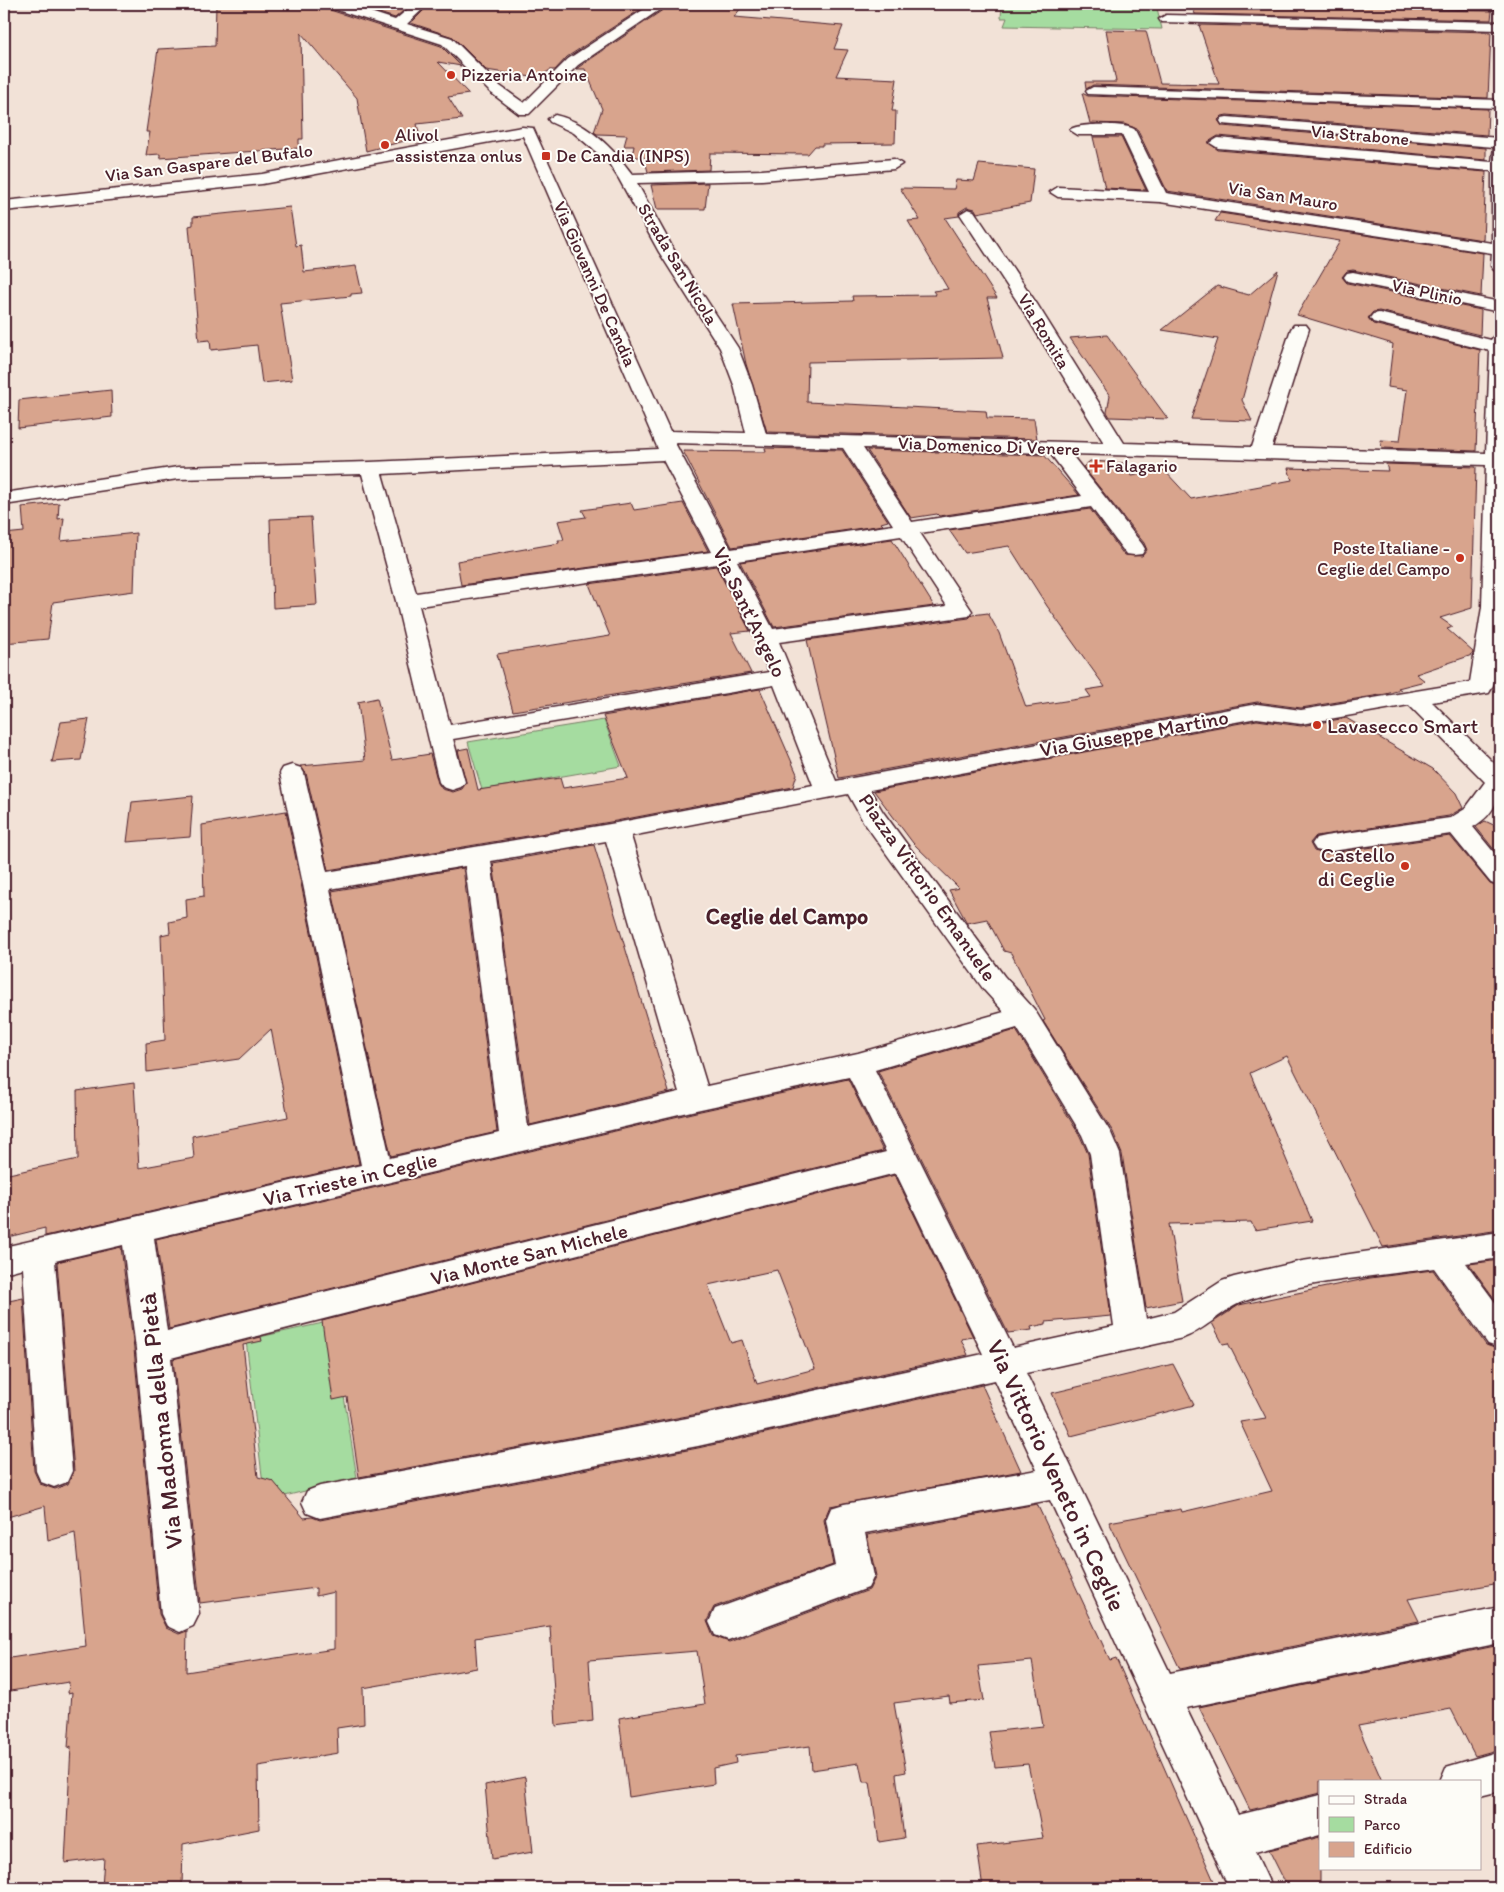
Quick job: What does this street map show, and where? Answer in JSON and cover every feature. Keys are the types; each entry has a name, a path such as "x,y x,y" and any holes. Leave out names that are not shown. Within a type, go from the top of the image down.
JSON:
{"street":[{"path":"333,4 447,41 495,90 508,97 524,110"},
{"path":"398,24 422,4"},
{"path":"499,115 524,110 573,62 661,4"},
{"path":"1421,4 1500,5"},
{"path":"1166,20 1500,26"},
{"path":"495,90 520,96 538,96"},
{"path":"495,90 503,128 525,132"},
{"path":"1093,91 1500,104"},
{"name":"Strada San Nicola","path":"524,110 545,112 579,130 613,159 627,179 667,252 729,348 743,385 757,440"},
{"name":"Via San Gaspare del Bufalo","path":"4,206 262,179 339,167 417,149 549,127 554,123 555,118"},
{"path":"1227,121 1500,143"},
{"name":"Via San Gaspare del Bufalo","path":"417,149 432,140 477,125"},
{"path":"1078,130 1127,130 1160,198"},
{"name":"Via Giovanni De Candia","path":"525,132 666,445"},
{"path":"1500,138 1500,266"},
{"name":"Via Strabone","path":"1218,143 1500,167"},
{"path":"627,179 762,175 894,164"},
{"name":"Via San Mauro","path":"1058,192 1160,198 1500,249"},
{"name":"Via Romita","path":"968,214 1028,304 1118,449"},
{"name":"Via Plinio","path":"1353,276 1500,307"},
{"path":"1380,318 1500,348"},
{"path":"1260,453 1300,329"},
{"path":"1500,340 1499,424 1496,460 1497,662 1494,692 1442,713 1500,777"},
{"name":"Via Domenico Di Venere","path":"4,499 178,473 370,468 666,445 757,440 1496,460"},
{"path":"766,637 961,611 849,442"},
{"name":"Via Sant'Angelo","path":"666,445 766,637 828,791"},
{"path":"1056,448 1134,549"},
{"path":"370,468 407,601 452,782"},
{"path":"407,601 724,557 1096,500"},
{"name":"Via Giuseppe Martino","path":"855,785 1257,711 1270,711 1284,716 1301,717 1481,688 1497,662"},
{"path":"440,734 782,677"},
{"path":"1414,698 1500,777"},
{"path":"292,773 378,1173"},
{"path":"1325,844 1456,825 1474,815 1500,777"},
{"name":"Piazza Vittorio Emanuele","path":"621,832 855,785 872,815 994,983 1024,1016 1096,1133 1105,1154 1132,1336"},
{"path":"315,883 477,855 839,796 982,987 996,1015 885,1045 706,1082 621,832"},
{"path":"1456,825 1500,877"},
{"path":"621,832 696,1099 858,1064 1024,1016"},
{"path":"477,855 515,1141"},
{"name":"Via Vittorio Veneto in Ceglie","path":"858,1064 1005,1365 1252,1888"},
{"name":"Via Trieste in Ceglie","path":"4,1260 696,1099"},
{"name":"Via Monte San Michele","path":"153,1349 905,1158"},
{"name":"Via Madonna della Pietà","path":"137,1229 153,1349 180,1614"},
{"path":"320,1502 698,1431 1132,1336 1183,1324 1234,1290 1302,1274 1500,1245"},
{"path":"38,1252 54,1471"},
{"path":"1441,1254 1500,1334"},
{"path":"728,1622 855,1576 844,1520 1060,1482"},
{"path":"1161,1694 1500,1625"},
{"path":"1464,1780 1500,1771"},
{"path":"1228,1838 1319,1815"}],"green space":[{"path":"1002,4 1156,4 1162,29 1004,26 1007,18 1001,18"},
{"path":"604,720 621,766 482,790 468,742"},
{"path":"332,1321 357,1478 265,1501 246,1340"}],"building":[{"path":"216,4 324,4 327,9 441,46 461,66 438,62 469,94 448,97 462,119 417,124 420,137 366,151 357,98 301,33 303,139 299,139 299,148 160,158 160,154 146,155 150,132 146,132 158,49 215,46"},
{"path":"351,4 411,4 395,18"},
{"path":"430,4 609,4 641,9 567,57 555,70 550,70 538,78 486,70 453,37 411,23"},
{"path":"694,4 744,4 734,17 843,26 834,49 848,50 836,76 897,79 892,111 896,111 895,143 822,144 822,146 815,146 808,154 710,153 709,170 648,172 644,157 632,157 634,146 624,146 627,135 597,134 594,132 602,109 585,69 576,69 670,5 693,6"},
{"path":"1191,4 1412,4 1421,10 1492,11 1491,20 1195,14"},
{"path":"1199,25 1491,32 1488,98 1093,85 1086,89 1085,82 1116,82 1106,30 1146,31 1160,83 1219,84"},
{"path":"1082,93 1088,96 1488,109 1487,135 1227,115 1222,116 1218,120 1222,126 1486,148 1486,160 1218,136 1208,142 1218,150 1486,172 1483,240 1167,191 1137,129 1124,124 1090,123"},
{"path":"1093,137 1121,137 1146,190 1105,188"},
{"path":"979,164 1034,169 1030,203 977,213 975,209 967,207 959,212 959,216 945,218 997,298 987,298 1003,358 808,362 807,402 986,411 987,418 1034,419 1037,439 767,432 746,364 733,304 853,301 852,296 936,295 933,291 948,289 908,221 920,220 900,188 954,189 956,180 974,181"},
{"path":"708,183 705,209 657,209 651,185"},
{"path":"290,207 296,246 301,245 304,272 356,266 362,293 351,294 351,296 280,303 292,380 262,383 257,345 211,350 210,340 199,341 189,226 193,225 193,217"},
{"path":"1220,213 1483,253 1481,296 1353,270 1347,271 1342,277 1347,283 1481,310 1480,335 1379,311 1373,312 1368,318 1373,324 1480,350 1476,451 1382,448 1380,440 1400,441 1407,390 1388,387 1393,344 1297,315 1340,241 1215,221"},
{"path":"1278,270 1242,400 1252,421 1191,419 1218,339 1162,330 1217,286 1249,295"},
{"path":"1107,335 1168,419 1110,417 1107,412 1110,396 1070,338"},
{"path":"111,390 112,417 18,428 19,400"},
{"path":"765,448 842,450 888,521 881,523 883,525 732,547 683,451 766,452"},
{"path":"867,450 1044,455 1079,495 939,516 937,514 911,518"},
{"path":"1090,461 1123,463 1132,476 1164,470 1191,499 1292,480 1288,468 1388,471 1386,464 1476,467 1472,608 1440,618 1453,627 1447,629 1473,652 1472,655 1416,674 1425,681 1398,688 1401,690 1386,694 1301,708 1257,702 839,778 807,640 969,618 972,615 988,613 999,633 1026,707 1091,697 1086,690 1105,687 1047,606 1009,546 965,553 949,530 1090,509 1124,555 1142,556 1147,550 1144,543 1083,467"},
{"path":"59,503 58,519 64,518 61,541 136,533 134,591 53,602 48,639 4,643 4,534 24,532 22,507"},
{"path":"631,503 634,510 683,503 708,551 461,585 457,561 559,543 558,540 564,540 558,521 586,517 582,510"},
{"path":"311,517 317,605 273,608 270,519"},
{"path":"892,539 934,606 774,627 740,562"},
{"path":"716,566 750,631 731,633 751,673 513,711 497,654 610,636 589,584"},
{"path":"760,689 797,774 793,787 616,821 328,870 306,773 300,766 365,760 358,702 377,698 392,760 430,754 438,783 442,789 453,792 462,789 466,783 458,750 468,748 478,790 560,778 563,788 628,778 603,716"},
{"path":"1346,718 1433,769 1456,793 1463,808 1449,816 1316,836 1310,843 1314,851 1325,854 1450,836 1490,884 1500,888 1500,1230 1383,1247 1287,1056 1250,1073 1312,1221 1255,1230 1251,1222 1169,1224 1182,1301 1146,1308 1122,1154 1113,1132 1043,1021 1045,1020 1011,953 1004,951 987,919 967,923 949,890 959,888 913,843 874,791 1257,720 1301,726"},
{"path":"89,719 81,760 52,762 61,722"},
{"path":"193,796 190,837 127,842 132,802"},
{"path":"286,811 359,1164 45,1236 45,1228 4,1238 4,1175 78,1159 77,1091 134,1083 139,1168 194,1158 192,1136 288,1117 271,1029 239,1059 147,1072 146,1043 165,1040 161,935 170,933 169,922 187,918 186,899 204,896 202,825"},
{"path":"1485,821 1500,828 1500,857 1476,827"},
{"path":"594,845 669,1092 530,1125 493,863"},
{"path":"463,868 497,1132 391,1156 332,891"},
{"path":"1016,1030 1080,1136 1088,1154 1111,1316 1046,1322 1046,1324 1031,1327 1032,1330 1008,1333 878,1071"},
{"path":"848,1079 883,1151 169,1329 156,1239 696,1112"},
{"path":"895,1175 973,1337 961,1339 968,1355 698,1414 359,1477 347,1397 333,1400 322,1321","holes":["777,1270 815,1369 757,1384 742,1340 731,1343 708,1285"]},
{"path":"121,1247 134,1349 159,1614 166,1628 179,1634 187,1631 186,1672 334,1649 334,1592 316,1596 316,1588 200,1603 173,1359 261,1337 262,1341 243,1345 258,1477 273,1481 304,1518 312,1517 320,1520 698,1448 982,1385 1021,1471 830,1506 824,1520 833,1565 714,1607 707,1621 713,1636 729,1642 869,1590 876,1576 867,1535 1037,1504 1110,1660 1116,1658 1217,1888 983,1888 977,1846 1043,1838 1028,1764 995,1767 989,1732 1043,1726 1032,1661 978,1666 984,1700 950,1703 949,1696 894,1703 906,1772 896,1774 904,1838 879,1842 870,1782 863,1782 859,1763 812,1770 810,1746 735,1756 736,1763 713,1768 714,1784 629,1797 619,1718 705,1704 697,1651 589,1660 593,1721 556,1726 550,1626 475,1638 477,1668 363,1688 364,1724 337,1728 338,1753 258,1766 259,1829 183,1844 182,1888 102,1888 104,1858 65,1863 71,1746 68,1748 72,1692 68,1693 69,1682 4,1692 4,1659 86,1646 75,1533 48,1541 45,1506 4,1518 4,1302 23,1298 34,1471 40,1484 55,1489 68,1484 74,1471 57,1262"},
{"path":"1500,1260 1500,1306 1469,1264"},
{"path":"1433,1270 1486,1345 1500,1350 1500,1583 1408,1599 1419,1621 1180,1669 1109,1522 1181,1509 1182,1512 1272,1491 1240,1422 1266,1418 1228,1343 1223,1344 1212,1323 1239,1305 1370,1278"},
{"path":"1173,1364 1194,1405 1071,1436 1052,1393"},
{"path":"1500,1645 1500,1749 1475,1756 1451,1709 1358,1726 1382,1780 1319,1780 1319,1793 1250,1810 1199,1707"},
{"path":"525,1777 533,1852 492,1859 485,1785"},
{"path":"1319,1837 1320,1888 1288,1888 1269,1850"}],"place":[{"name":"Pizzeria Antoine","path":"451,75"},
{"name":"Alivol assistenza onlus","path":"385,145"},
{"name":"De Candia (INPS)","path":"546,156"},
{"name":"Falagario","path":"1096,466"},
{"name":"Poste Italiane - Ceglie del Campo","path":"1460,558"},
{"name":"Lavasecco Smart","path":"1317,725"},
{"name":"Castello di Ceglie","path":"1405,866"}],"district":[{"name":"Ceglie del Campo","path":"787,916"}]}
